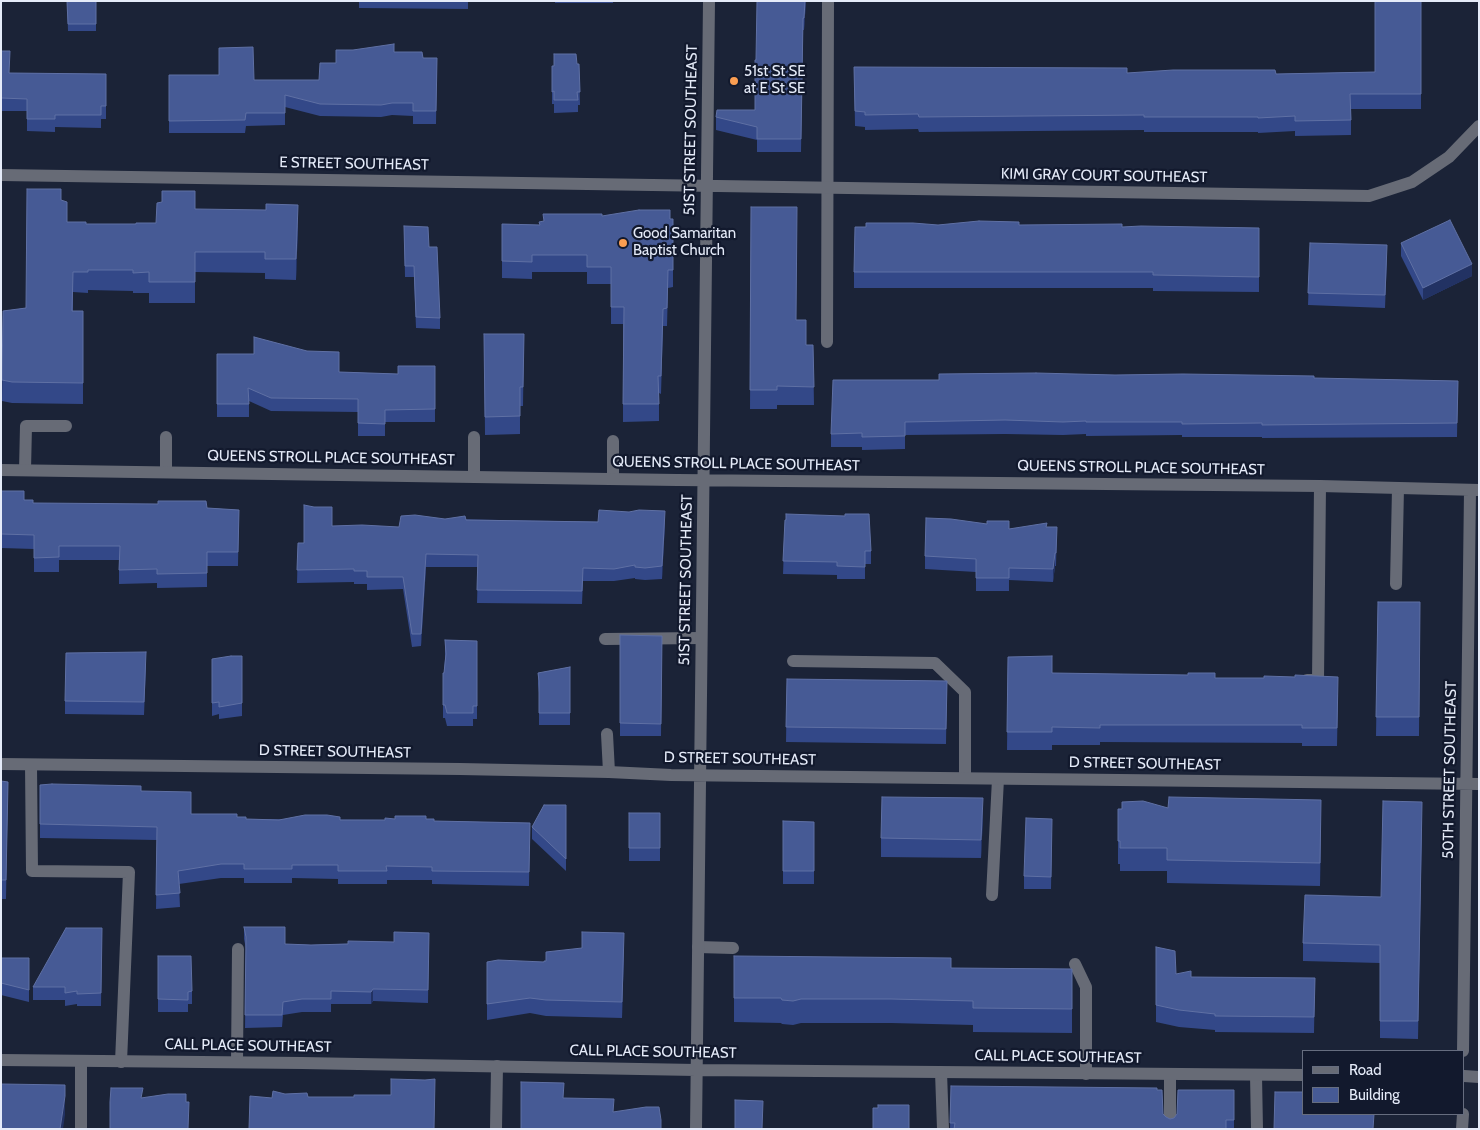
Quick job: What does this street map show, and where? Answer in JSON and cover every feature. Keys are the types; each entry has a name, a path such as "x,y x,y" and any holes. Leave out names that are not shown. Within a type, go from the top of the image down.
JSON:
{"street":[{"name":"51ST STREET SOUTHEAST","path":"696,1129 709,1"},
{"path":"826,342 828,1"},
{"name":"KIMI GRAY COURT SOUTHEAST","path":"706,186 1370,196 1412,182 1449,157 1479,126"},
{"name":"E STREET SOUTHEAST","path":"1,175 706,186"},
{"path":"25,470 26,426 66,426"},
{"path":"166,437 166,472"},
{"path":"474,437 474,477"},
{"path":"613,441 613,479"},
{"name":"QUEENS STROLL PLACE SOUTHEAST","path":"1,470 613,479 1320,486 1474,490"},
{"path":"1299,680 1318,680 1320,486"},
{"path":"1396,584 1398,488"},
{"name":"50TH STREET SOUTHEAST","path":"1463,1050 1472,783 1474,490"},
{"path":"605,639 701,638"},
{"path":"792,661 935,663 965,692 965,778"},
{"path":"607,734 609,772"},
{"name":"D STREET SOUTHEAST","path":"1,764 609,772 671,775 1472,783"},
{"path":"31,765 32,870 129,872 121,1062"},
{"path":"992,895 998,779"},
{"path":"698,947 733,948"},
{"path":"237,1062 238,949"},
{"path":"1075,964 1086,987 1086,1074"},
{"name":"CALL PLACE SOUTHEAST","path":"1,1060 696,1070 1302,1075"},
{"path":"80,1061 81,1129"},
{"path":"496,1129 497,1066"},
{"path":"941,1072 943,1129"},
{"path":"1170,1074 1170,1129"},
{"path":"1256,1075 1257,1129"},
{"path":"1465,1076 1479,1077"},
{"path":"1462,1115 1462,1129"}],"building":[{"path":"67,1 96,1 96,24 68,24"},
{"path":"757,1 805,1 803,18 801,139 757,139 757,127 716,117 717,110 755,110"},
{"path":"1375,1 1421,1 1421,94 1350,94 1351,120 1295,121 1295,116 1258,118 1144,117 1144,115 919,117 918,114 865,115 865,112 855,111 854,67 1127,68 1127,73 1173,70 1275,70 1276,74 1375,72"},
{"path":"394,44 394,52 422,52 423,58 437,58 436,111 413,111 413,103 381,105 320,104 285,95 285,113 246,113 245,120 169,121 169,75 219,75 219,48 253,47 254,80 319,80 320,63 336,63 336,50 353,50"},
{"path":"1,51 10,51 9,73 106,74 106,106 101,106 101,115 55,115 55,119 27,119 27,99 1,98"},
{"path":"554,54 576,54 577,64 579,64 580,92 577,92 578,100 554,100 554,91 552,92 552,66 554,66"},
{"path":"27,189 61,189 61,200 67,202 67,222 86,222 86,224 156,223 157,203 162,202 162,191 195,191 195,209 266,210 266,204 298,205 296,259 265,259 265,252 195,252 195,282 149,282 149,272 133,273 133,270 73,272 72,311 83,311 83,383 12,382 2,380 3,311 26,308"},
{"path":"751,207 797,207 796,320 806,320 806,345 813,345 814,387 777,386 777,390 750,390"},
{"path":"639,210 670,210 670,219 673,219 673,270 668,270 667,308 663,309 661,376 658,376 659,404 623,404 624,307 611,307 611,267 587,267 587,255 532,255 532,262 502,261 502,224 540,225 539,222 544,221 543,214 602,214 602,216"},
{"path":"1450,220 1472,264 1423,288 1401,243"},
{"path":"979,221 1019,222 1019,225 1122,224 1122,227 1259,228 1259,277 1153,275 1153,272 854,272 855,227 866,227 866,223 938,225"},
{"path":"404,226 428,227 429,247 437,247 440,318 416,317 414,266 405,266"},
{"path":"1310,243 1387,245 1385,295 1308,293"},
{"path":"484,334 524,334 523,387 520,387 520,416 485,417"},
{"path":"254,337 307,351 339,352 339,372 398,374 398,366 435,366 435,409 385,410 385,424 358,423 358,399 271,398 248,388 249,404 217,404 217,354 254,354"},
{"path":"1036,373 1314,376 1314,378 1458,381 1457,423 1262,425 1262,423 1182,424 1182,422 1005,420 905,422 905,436 862,437 862,433 831,434 833,380 939,380 939,374"},
{"path":"1,491 24,491 24,500 33,500 33,503 158,504 158,501 206,501 207,508 239,510 238,552 207,552 207,573 157,574 157,569 119,570 120,546 59,546 59,557 34,558 34,535 1,534"},
{"path":"304,505 332,507 332,526 399,527 401,516 415,515 445,519 465,516 466,520 598,522 599,510 629,512 639,510 665,511 662,566 645,568 635,567 635,565 614,569 583,568 582,591 477,590 478,555 426,554 421,634 412,634 403,577 367,577 367,571 354,571 354,569 297,570 298,543 304,543"},
{"path":"786,514 845,516 845,514 869,514 871,551 865,551 865,567 837,566 837,562 783,561"},
{"path":"926,518 987,524 987,521 1009,521 1009,529 1047,523 1046,527 1057,527 1053,569 1009,568 1009,578 976,578 976,559 925,556"},
{"path":"1378,602 1420,602 1419,717 1376,717"},
{"path":"620,635 662,636 661,724 620,723"},
{"path":"445,640 477,641 477,706 473,706 473,713 447,713 445,705 443,705"},
{"path":"146,652 144,702 65,701 66,653"},
{"path":"242,656 242,703 219,707 219,702 212,703 212,659"},
{"path":"1052,656 1052,673 1188,675 1188,673 1215,673 1215,678 1295,677 1295,675 1338,677 1337,728 1302,728 1302,725 1100,725 1100,728 1052,727 1052,732 1007,732 1008,657"},
{"path":"570,667 570,713 539,713 538,673"},
{"path":"787,679 947,681 946,729 786,727"},
{"path":"1,781 8,782 6,880 1,880"},
{"path":"40,785 141,786 141,791 191,792 191,814 237,814 237,817 246,817 246,819 279,820 305,815 327,815 340,817 340,820 385,820 385,818 395,819 395,816 426,816 426,819 434,819 434,821 530,823 529,872 432,871 432,867 386,866 387,871 338,871 338,865 292,865 292,869 244,869 244,864 221,864 178,871 180,893 156,895 157,827 40,824"},
{"path":"882,797 983,798 981,840 881,838"},
{"path":"1169,797 1321,800 1320,863 1167,860 1167,848 1120,848 1120,841 1118,841 1118,809 1122,809 1122,802 1143,801 1168,808"},
{"path":"1383,801 1422,802 1418,1021 1380,1021 1380,945 1303,943 1305,895 1381,897"},
{"path":"544,805 566,805 566,859 532,827"},
{"path":"629,813 660,813 660,848 629,848"},
{"path":"1026,818 1052,819 1051,877 1024,876"},
{"path":"783,821 814,822 814,871 783,871"},
{"path":"244,927 285,927 285,944 311,945 348,944 348,941 394,942 394,932 429,933 428,990 373,989 371,992 331,991 331,999 302,999 283,1002 282,1015 245,1015 246,937"},
{"path":"66,928 102,928 101,993 77,994 77,991 65,993 65,987 33,987"},
{"path":"582,932 624,933 622,1002 530,998 487,1004 487,962 498,960 544,962 546,961 546,952 582,948"},
{"path":"1156,947 1175,951 1176,974 1191,971 1191,977 1315,978 1314,1017 1215,1016 1215,1014 1156,1005"},
{"path":"158,956 191,956 192,991 188,992 188,1000 158,999"},
{"path":"734,956 951,958 951,968 1072,969 1072,1009 973,1008 973,1001 801,999 793,1001 782,1000 781,998 734,998"},
{"path":"1,958 29,958 29,990 1,983"},
{"path":"391,1079 435,1079 434,1129 249,1129 250,1096 272,1098 273,1091 285,1094 307,1093 308,1097 391,1095"},
{"path":"521,1082 564,1083 563,1098 614,1099 613,1112 659,1107 661,1129 521,1129"},
{"path":"1,1084 65,1085 60,1129 1,1129"},
{"path":"951,1086 1157,1088 1157,1090 1162,1090 1163,1114 1170,1119 1174,1118 1177,1114 1178,1090 1234,1090 1234,1120 1226,1120 1226,1129 954,1129 955,1123 950,1123"},
{"path":"111,1088 143,1088 141,1098 168,1094 186,1094 186,1102 189,1102 188,1129 110,1129"},
{"path":"1275,1092 1302,1092 1302,1115 1374,1115 1373,1129 1274,1129"},
{"path":"735,1100 763,1101 762,1129 735,1129"},
{"path":"878,1105 909,1105 909,1129 873,1129 873,1108 878,1108"}],"place":[{"name":"51st St SE at E St SE","path":"734,81"},
{"name":"Good Samaritan Baptist Church","path":"623,243"}]}
